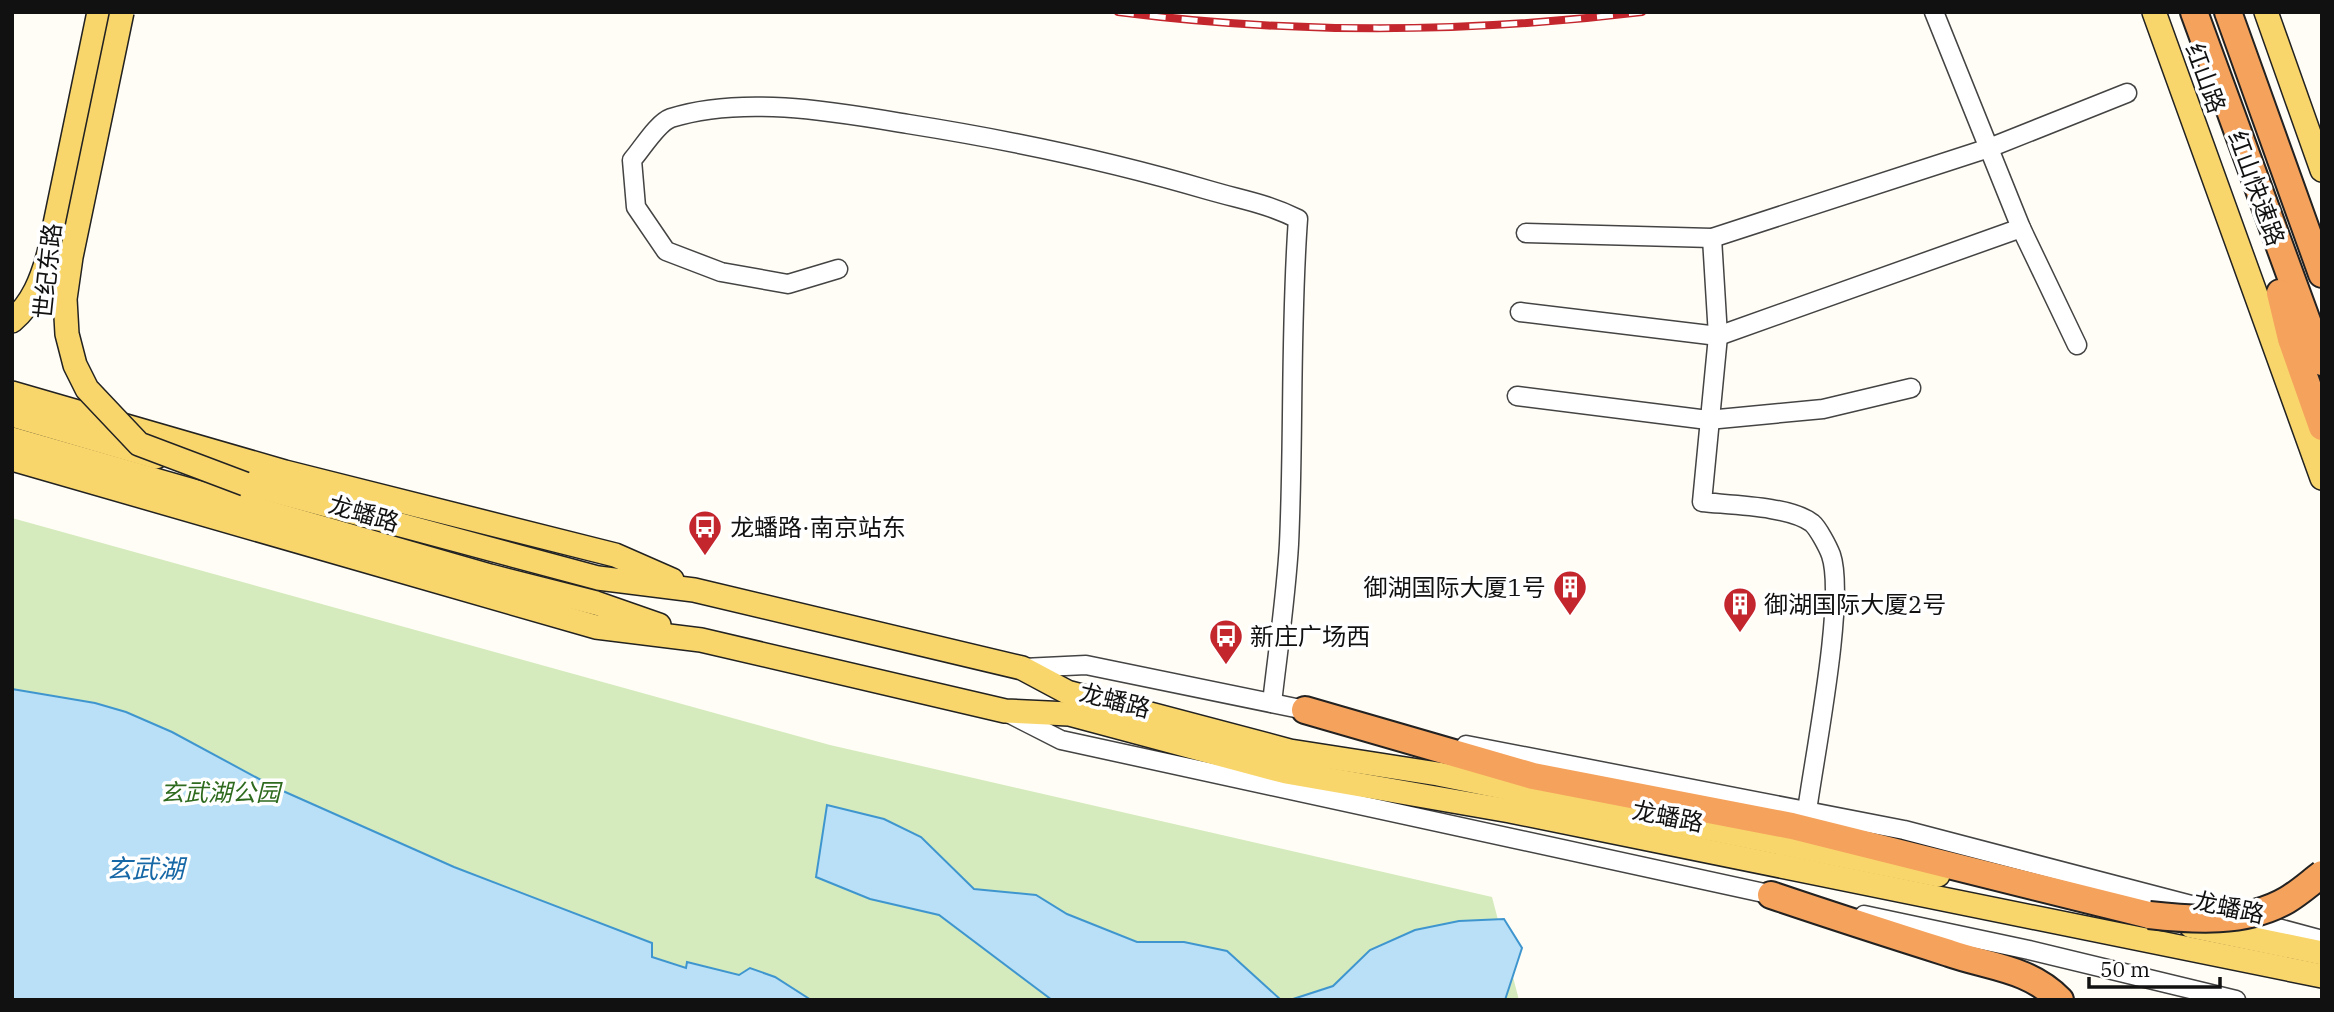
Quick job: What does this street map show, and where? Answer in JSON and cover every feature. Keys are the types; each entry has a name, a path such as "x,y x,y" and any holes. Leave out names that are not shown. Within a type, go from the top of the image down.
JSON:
{"highway":[{"name":"红山快速路","path":"2194,12 2254,183 2322,362"},
{"name":"红山快速路","path":"2228,12 2322,274"},
{"path":"2288,176 2322,254"},
{"path":"2254,183 2291,339 2322,427"},
{"path":"1305,710 1532,776 1792,826 2149,915 2203,920 2247,914 2287,901 2322,874"},
{"path":"1771,895 1973,962 2010,969 2037,980 2060,1000"}],"main road":[{"name":"世纪东路","path":"12,321 31,300 45,267 99,12"},
{"name":"世纪东路","path":"122,12 71,257 65,299 67,334 75,365 87,389 139,444 245,484"},
{"name":"红山路","path":"2154,12 2322,478"},
{"path":"2266,12 2322,170"},
{"name":"龙蟠路","path":"12,393 285,472 614,555 694,590"},
{"name":"龙蟠路","path":"12,415 245,484 598,578 694,590 1022,668 1068,703 1286,772 1510,810 2322,976"},
{"name":"龙蟠路","path":"12,439 477,573 596,603 701,640"},
{"name":"龙蟠路","path":"12,459 596,627 701,640 1005,711 1068,703 1290,751 1438,774 2322,953"}],"street":[{"path":"1934,12 2021,228 2077,345"},
{"path":"1526,233 1712,239 1989,148 2127,93"},
{"path":"838,269 788,284 721,272 666,251 636,206 632,160 668,119 713,110 782,108 846,114 973,134 1134,168 1227,196 1270,205 1298,219 1292,313 1286,599 1272,703"},
{"path":"1520,312 1718,336 2021,228"},
{"path":"1712,239 1718,336 1702,502 1773,509 1812,523 1831,556 1834,591 1831,633 1807,811"},
{"path":"1517,396 1708,420 1823,409 1911,388"},
{"name":"龙蟠路","path":"1022,668 1086,665 1513,755 1904,830 2316,937"},
{"name":"龙蟠路","path":"1005,711 1061,740 2029,950 2236,1000"}],"green space":[{"name":"玄武湖公园","path":"12,518 830,745 1492,897 1519,1000 12,1000"}],"water":[{"name":"玄武湖","path":"12,689 95,703 126,712 172,732 274,787 454,867 652,943 652,957 686,968 687,962 739,975 750,968 775,977 811,1000 12,1000"},
{"path":"827,805 884,819 921,837 974,889 1036,895 1067,914 1137,942 1184,942 1227,951 1281,1000 1052,1000 939,915 870,899 816,877"},
{"path":"1504,919 1522,948 1505,1000 1290,1000 1333,986 1370,950 1415,930 1459,921"}],"railway":[{"path":"1118,12 1249,24 1380,28 1511,24 1642,12"}],"place":[{"name":"龙蟠路·南京站东","path":"705,557"},
{"name":"御湖国际大厦1号","path":"1570,617"},
{"name":"御湖国际大厦2号","path":"1740,634"},
{"name":"新庄广场西","path":"1226,666"}]}
